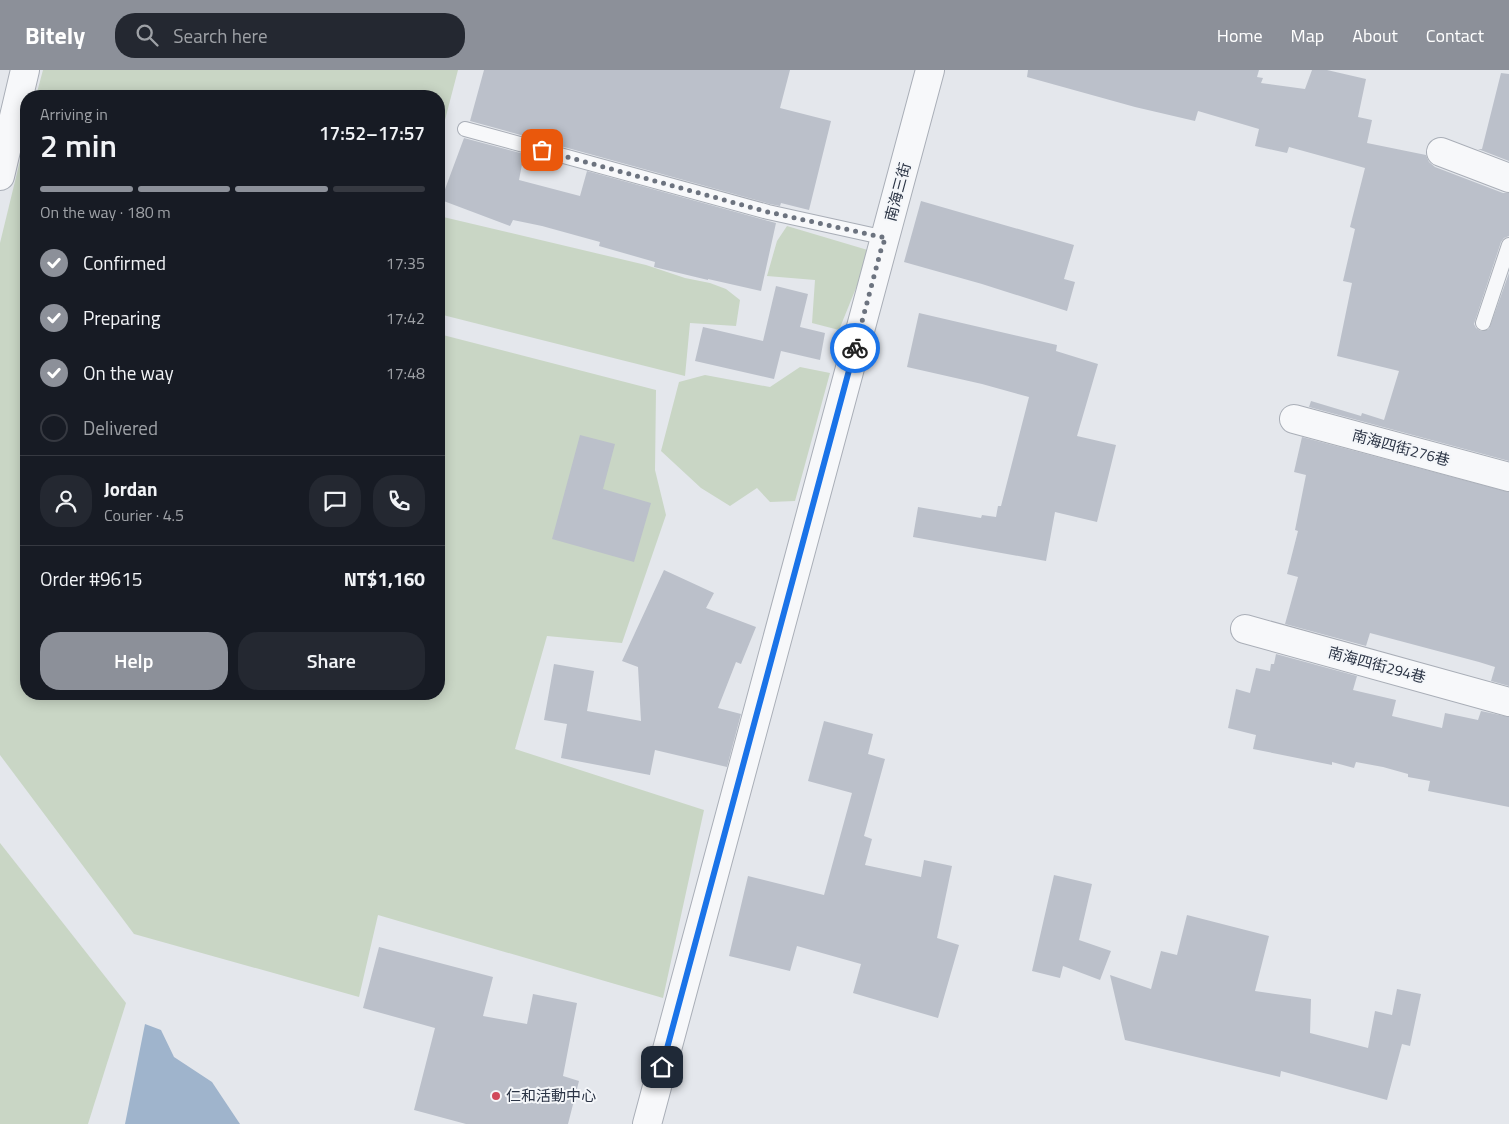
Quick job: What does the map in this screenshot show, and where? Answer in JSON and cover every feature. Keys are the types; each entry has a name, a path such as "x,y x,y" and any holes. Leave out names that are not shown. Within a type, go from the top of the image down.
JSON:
{"street":[{"path":"20,90 25,70"},
{"name":"南海三街","path":"647,1124 930,70"},
{"path":"0,176 20,91"},
{"path":"1441,152 1509,178"},
{"name":"南海四街276巷","path":"1294,419 1509,477"},
{"name":"南海四街294巷","path":"1246,629 1509,702"}],"lane":[{"path":"465,129 768,212 886,238"},
{"path":"1483,323 1509,245"}],"green space":[{"path":"43,70 458,70 445,120 445,90 38,90"},
{"path":"20,161 20,700 445,700 445,336 656,390 655,470 666,515 622,643 547,636 515,749 704,810 663,998 378,915 359,997 134,934 0,755 0,243"},
{"path":"445,217 646,265 726,289 740,300 736,326 690,323 685,376 445,316"},
{"path":"787,226 871,251 839,330 812,323 815,280 767,276 777,241"},
{"path":"800,367 830,373 795,501 770,502 757,488 730,506 701,488 661,451 679,382 705,375 770,387"},
{"path":"0,843 126,1003 88,1124 0,1124"}],"water":[{"path":"145,1024 161,1030 174,1057 212,1082 240,1124 125,1124"}],"building":[{"path":"484,70 790,70 780,108 831,121 809,210 781,203 780,206 770,204 470,121"},
{"path":"1028,70 1259,70 1257,77 1263,78 1261,83 1305,89 1312,70 1327,70 1366,79 1358,117 1372,120 1367,143 1426,155 1429,162 1435,167 1503,193 1509,193 1509,236 1501,242 1474,324 1481,331 1489,329 1509,273 1509,461 1309,407 1311,401 1361,416 1362,413 1384,420 1399,371 1337,356 1352,283 1343,281 1355,229 1350,227 1365,168 1289,147 1287,153 1255,146 1259,129 1198,111 1195,121 1135,107 1027,77"},
{"path":"1501,73 1509,74 1509,161 1478,149 1482,149"},
{"path":"464,138 524,154 519,180 580,196 587,171 776,223 761,291 654,267 655,262 599,246 600,242 542,226 513,220 510,226 445,202 445,189"},
{"path":"921,201 1074,245 1064,279 1075,282 1067,311 904,262"},
{"path":"776,286 808,294 800,327 825,333 820,360 781,351 774,379 695,361 703,327 763,341"},
{"path":"919,313 1057,345 1056,351 1098,364 1077,436 1116,445 1097,522 1055,512 1046,561 913,537 918,507 981,518 982,515 996,517 998,506 1001,506 1029,397 907,367"},
{"path":"580,435 615,444 603,489 651,503 634,562 552,539"},
{"path":"1302,437 1509,492 1509,686 1491,681 1495,667 1479,662 1370,633 1366,646 1285,624 1298,577 1287,574 1298,531 1295,530 1306,475 1294,472"},
{"path":"664,570 714,593 706,608 756,627 741,664 736,662 718,708 741,714 727,767 655,750 650,775 561,758 567,724 544,720 554,664 594,671 587,711 641,721 638,667 622,661"},
{"path":"1276,654 1357,676 1353,690 1396,700 1392,716 1442,728 1445,713 1478,720 1481,711 1509,717 1509,807 1428,791 1430,781 1408,777 1408,774 1383,767 1356,762 1354,768 1332,762 1332,765 1253,749 1256,735 1228,728 1236,689 1250,693 1256,668 1270,671"},
{"path":"824,721 873,734 868,754 885,759 864,836 872,839 865,865 921,877 924,860 952,866 937,938 959,945 938,1018 853,993 861,964 797,946 790,971 729,956 748,876 824,895 852,793 808,781"},
{"path":"1054,875 1092,884 1079,940 1111,951 1100,980 1063,966 1060,978 1032,971"},
{"path":"1187,915 1269,936 1255,991 1311,999 1310,1033 1368,1048 1375,1011 1392,1015 1397,989 1421,994 1410,1046 1402,1044 1387,1100 1281,1071 1280,1077 1125,1040 1110,975 1151,989 1161,951 1177,955"},
{"path":"379,947 493,977 483,1016 527,1024 533,994 577,1003 563,1076 579,1081 568,1124 466,1124 414,1110 435,1028 363,1008"}],"way so far":[{"path":"542,150 768,212 886,238 882,246 855,348"}],"place":[{"name":"仁和活動中心","path":"496,1096"}],"route":[{"path":"662,1067 855,348"}]}
